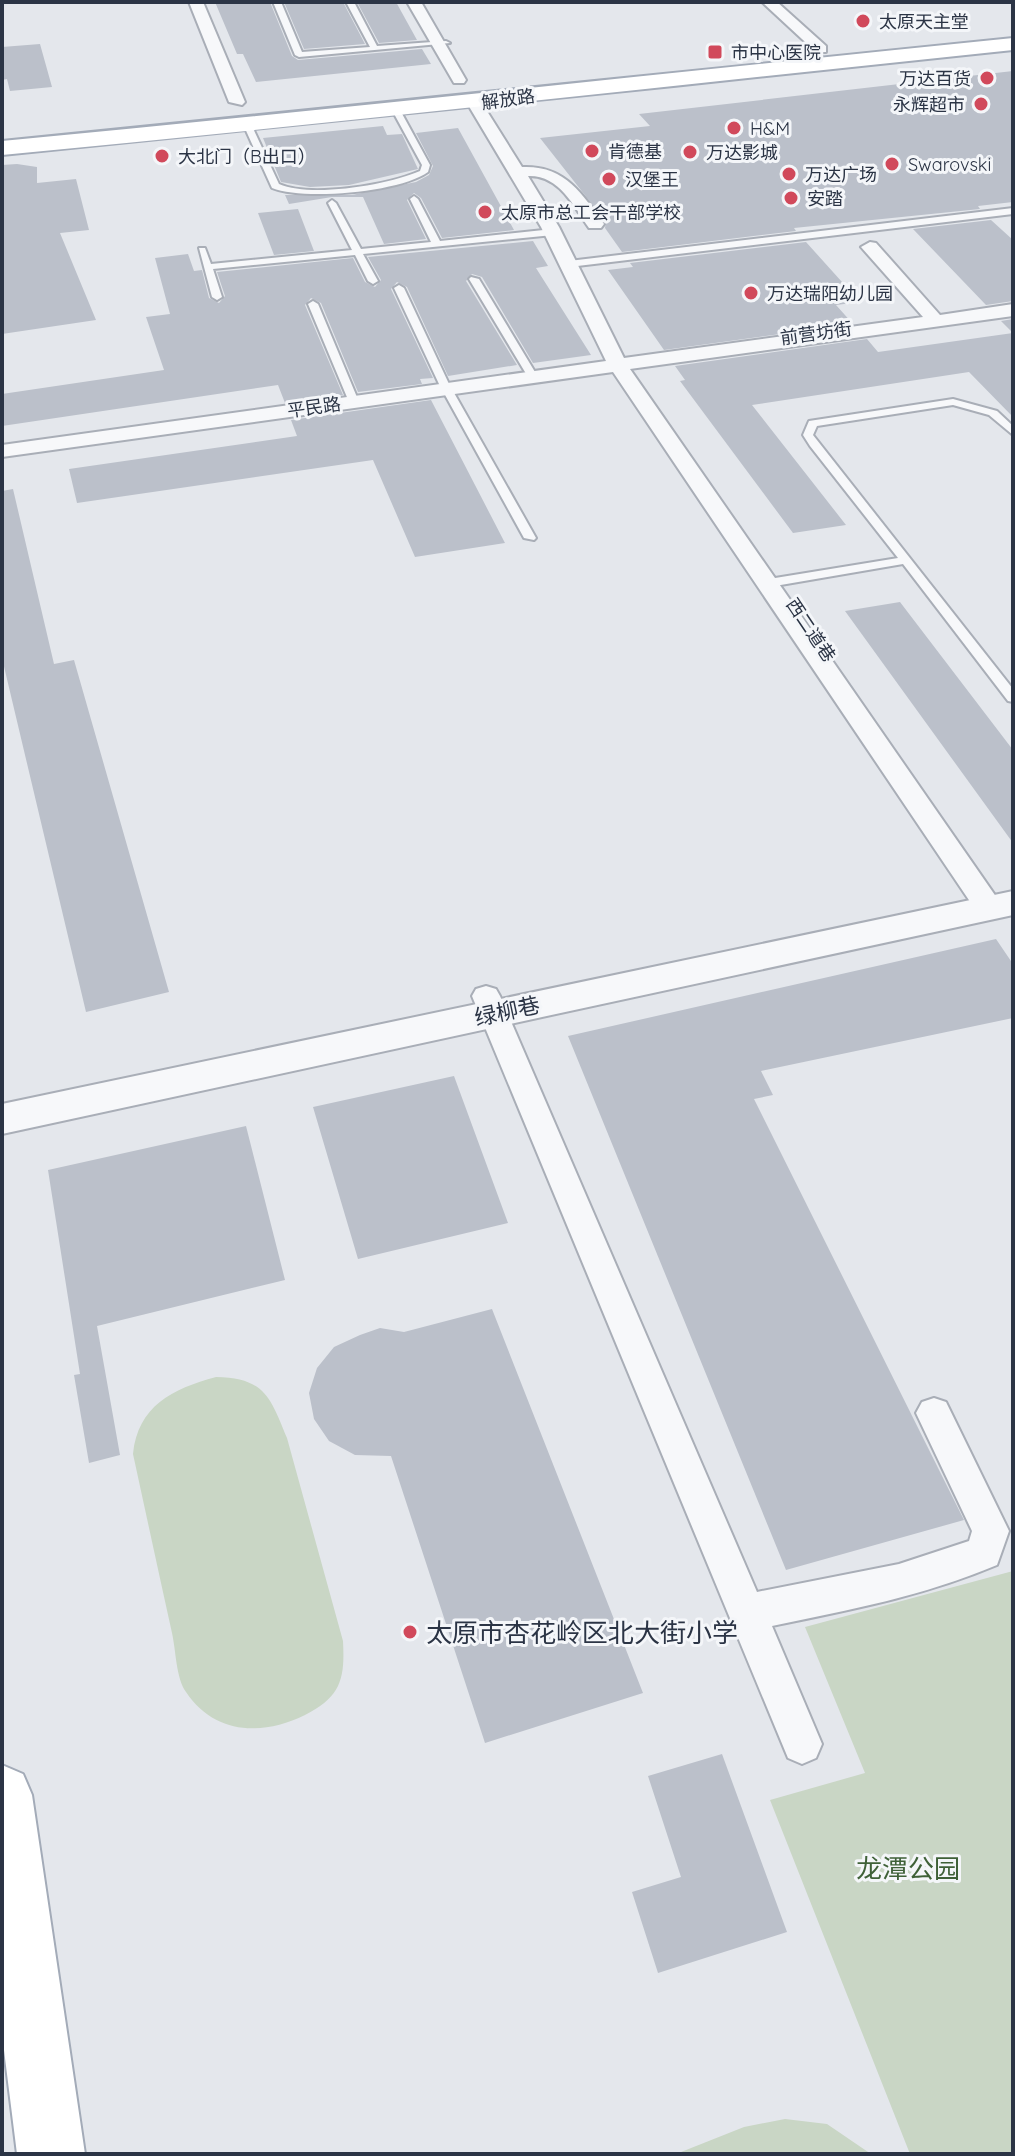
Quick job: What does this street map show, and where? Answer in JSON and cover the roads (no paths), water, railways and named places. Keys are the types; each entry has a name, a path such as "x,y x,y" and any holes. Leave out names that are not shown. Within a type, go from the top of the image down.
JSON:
{"main road":[{"name":"解放路","path":"618,76 821,49 1013,30"},
{"name":"解放路","path":"512,76 618,76 1013,44"},
{"path":"470,87 618,76"},
{"name":"解放路","path":"427,83 470,87"},
{"name":"解放路","path":"2,148 396,110 470,87"},
{"name":"解放路","path":"2,133 470,87"},
{"name":"解放路","path":"2,141 470,87"},
{"path":"206,105 245,101"},
{"path":"2,1795 51,2154"}],"street":[{"path":"196,2 245,101"},
{"path":"414,2 442,44"},
{"path":"422,2 442,44"},
{"path":"769,2 821,49"},
{"name":"西二道巷","path":"442,44 553,232 621,363 997,899"},
{"path":"518,172 542,170 557,175 595,224"},
{"path":"870,247 935,319"},
{"name":"前营坊街","path":"621,363 1013,308"},
{"name":"平民路","path":"2,451 621,363"},
{"name":"平民路","path":"2,444 353,399"},
{"name":"绿柳巷","path":"2,1099 489,1005 997,899"},
{"path":"489,1005 802,1744"},
{"name":"绿柳巷","path":"2,1119 489,1005"},
{"path":"746,1613 901,1579 963,1563 984,1553 991,1531 934,1413"}],"lane":[{"path":"277,2 299,55 442,44"},
{"path":"350,2 375,49"},
{"path":"247,124 275,186 292,193 402,182 424,172 426,165 396,110"},
{"path":"414,199 437,244"},
{"path":"332,203 373,281"},
{"path":"569,264 1008,211 1013,220"},
{"path":"208,267 553,232"},
{"path":"202,250 217,297"},
{"path":"474,279 531,374"},
{"path":"399,288 446,386 530,538"},
{"path":"313,304 353,399"},
{"path":"1013,432 993,413 953,402 813,423 808,435 1013,698"},
{"path":"774,582 906,560"}],"place":[{"name":"太原天主堂","path":"863,21"},
{"name":"市中心医院","path":"715,52"},
{"name":"万达百货","path":"987,78"},
{"name":"永辉超市","path":"981,104"},
{"name":"H&M","path":"734,128"},
{"name":"肯德基","path":"592,151"},
{"name":"万达影城","path":"690,152"},
{"name":"大北门（B出口）","path":"162,156"},
{"name":"Swarovski","path":"892,164"},
{"name":"万达广场","path":"789,174"},
{"name":"汉堡王","path":"609,179"},
{"name":"安踏","path":"791,198"},
{"name":"太原市总工会干部学校","path":"485,212"},
{"name":"万达瑞阳幼儿园","path":"751,293"},
{"name":"太原市杏花岭区北大街小学","path":"410,1632"}],"park label":[{"name":"龙潭公园","path":"908,1868"}]}
